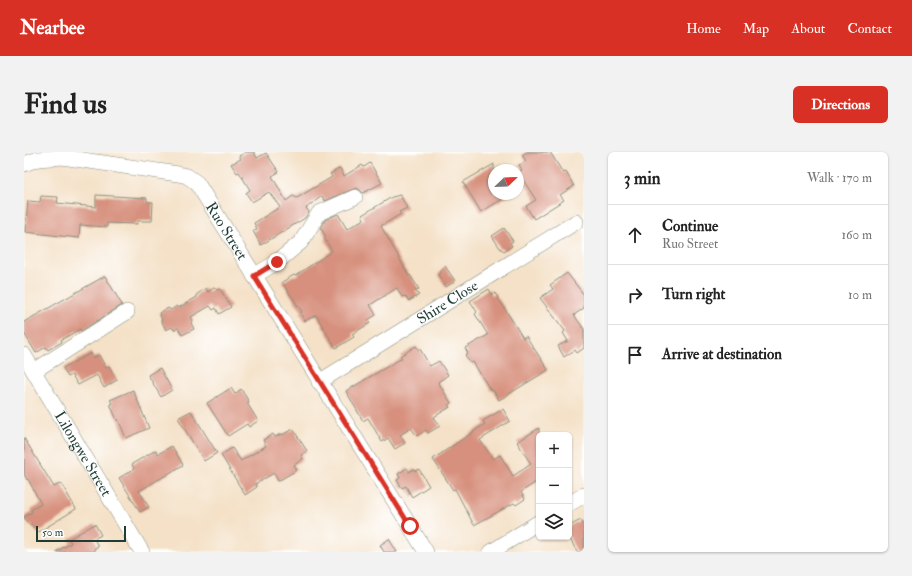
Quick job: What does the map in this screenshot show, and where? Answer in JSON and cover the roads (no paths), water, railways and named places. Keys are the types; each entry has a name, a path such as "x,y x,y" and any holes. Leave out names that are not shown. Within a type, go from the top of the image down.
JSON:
{"street":[{"name":"Ruo Street","path":"24,164 44,155 62,157 187,176 197,184 426,552"},
{"path":"254,276 277,262 301,242 319,213 355,197"},
{"name":"Shire Close","path":"319,382 576,222"},
{"path":"28,366 127,312"},
{"name":"Lilongwe Street","path":"28,366 142,552"},
{"path":"572,502 584,495"},
{"path":"491,552 536,524"}]}
